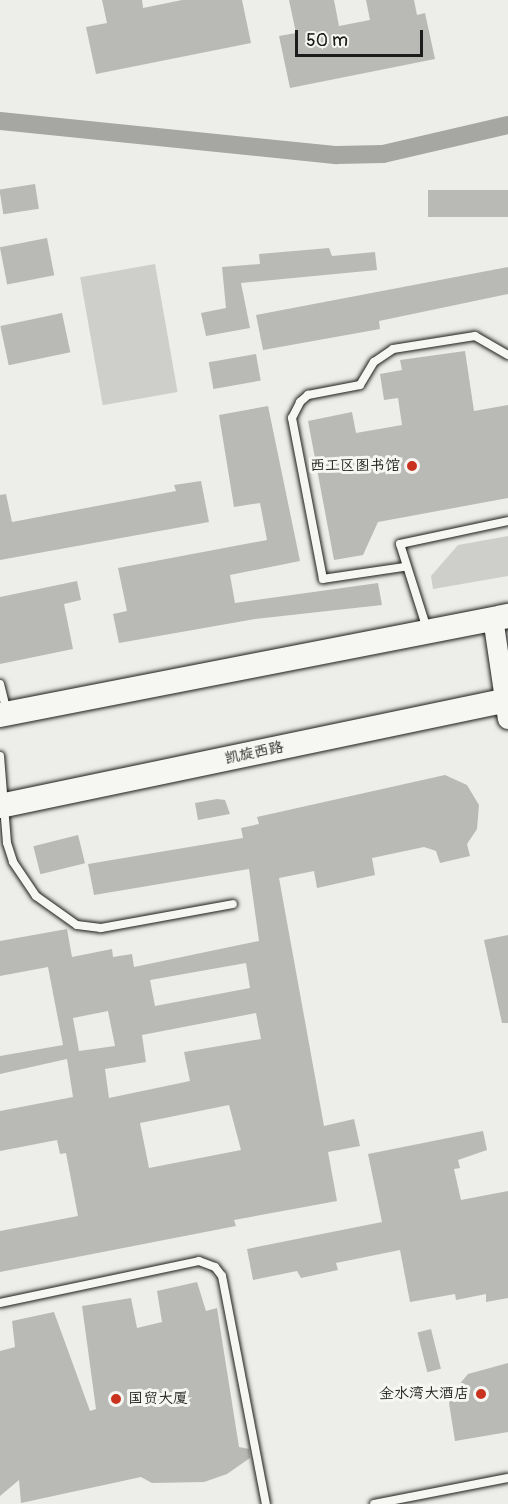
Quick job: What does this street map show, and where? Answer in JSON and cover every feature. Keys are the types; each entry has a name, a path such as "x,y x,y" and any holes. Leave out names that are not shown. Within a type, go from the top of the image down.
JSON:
{"main road":[{"path":"3,714 501,617"},
{"name":"凯旋西路","path":"2,806 507,707"}],"street":[{"path":"501,617 508,672"},
{"path":"501,617 507,707"}],"lane":[{"path":"404,567 323,579 292,418 300,402 308,395 360,385 374,362 393,349 475,336 508,355"},
{"path":"428,631 404,567 400,544 508,521"},
{"path":"0,684 3,714"},
{"path":"0,756 2,806 7,843 23,878 48,906 77,926 101,928 233,904"},
{"path":"0,1304 199,1262 215,1267 222,1276 266,1504"},
{"path":"374,1504 508,1478"}],"shaded area":[{"path":"155,264 178,392 103,405 80,277"},
{"path":"508,536 508,576 433,589 431,576 458,545"}],"building":[{"path":"102,0 142,0 143,8 182,0 242,0 251,43 96,74 86,27 107,23"},
{"path":"289,0 334,0 339,26 370,20 366,0 414,0 417,15 425,13 435,59 290,88 279,36 296,33"},
{"path":"35,184 39,209 3,214 0,190"},
{"path":"428,190 508,190 508,217 428,217"},
{"path":"47,238 54,275 7,284 0,247"},
{"path":"329,248 332,256 375,252 377,270 241,283 250,328 206,336 201,313 226,308 222,267 260,264 259,254"},
{"path":"508,267 508,294 379,321 380,329 263,350 256,315"},
{"path":"62,313 70,352 9,365 0,326"},
{"name":"西工区图书馆","path":"465,351 474,411 508,405 508,498 378,522 363,555 334,560 308,421 352,412 356,433 402,425 398,398 384,400 380,374 402,370 400,360"},
{"path":"256,354 261,381 213,389 209,362"},
{"path":"268,406 300,561 230,575 235,603 378,583 382,605 255,619 119,643 113,614 127,611 118,568 267,540 260,503 234,507 219,415"},
{"path":"201,481 209,522 0,560 0,495 6,494 12,522 176,491 174,485"},
{"path":"77,581 81,600 64,604 73,649 0,664 0,597"},
{"path":"445,775 467,785 479,805 477,829 467,844 470,856 440,863 436,851 424,847 372,858 375,875 317,888 314,871 279,878 324,1126 354,1119 360,1146 328,1152 337,1201 234,1220 236,1226 0,1272 0,1231 78,1216 66,1153 60,1154 57,1140 0,1151 0,1111 73,1097 67,1059 0,1074 0,1056 63,1045 48,967 0,976 0,941 67,929 72,957 112,949 113,957 132,954 134,967 259,941 249,869 94,895 88,864 243,838 241,828 259,824 257,817","holes":["246,963 250,988 155,1006 150,980","108,1011 115,1046 79,1051 73,1018","256,1013 261,1039 184,1052 190,1081 109,1098 105,1069 146,1062 142,1035","229,1105 241,1150 149,1168 140,1123"]},
{"path":"225,800 230,814 198,820 195,803"},
{"path":"78,835 85,863 40,874 33,846"},
{"path":"508,935 508,1023 502,1023 484,940"},
{"path":"483,1131 487,1150 458,1160 460,1168 454,1169 461,1200 508,1191 508,1298 486,1302 486,1294 456,1300 455,1294 410,1302 400,1250 336,1263 338,1270 301,1278 297,1271 253,1280 247,1249 382,1222 368,1154"},
{"name":"国贸大厦","path":"197,1282 206,1311 217,1308 239,1447 249,1449 250,1458 227,1474 204,1482 152,1483 141,1477 21,1503 19,1480 0,1496 0,1351 15,1347 12,1321 54,1312 90,1411 96,1409 82,1306 131,1298 137,1328 162,1322 157,1291"},
{"path":"431,1329 441,1369 427,1372 417,1332"},
{"name":"金水湾大酒店","path":"508,1363 508,1432 455,1441 449,1403 458,1386 468,1374"}],"waterway":[{"path":"0,121 337,155 383,154 508,125"}],"place":[{"name":"西工区图书馆","path":"412,466"},
{"name":"金水湾大酒店","path":"481,1394"},
{"name":"国贸大厦","path":"116,1399"}]}
